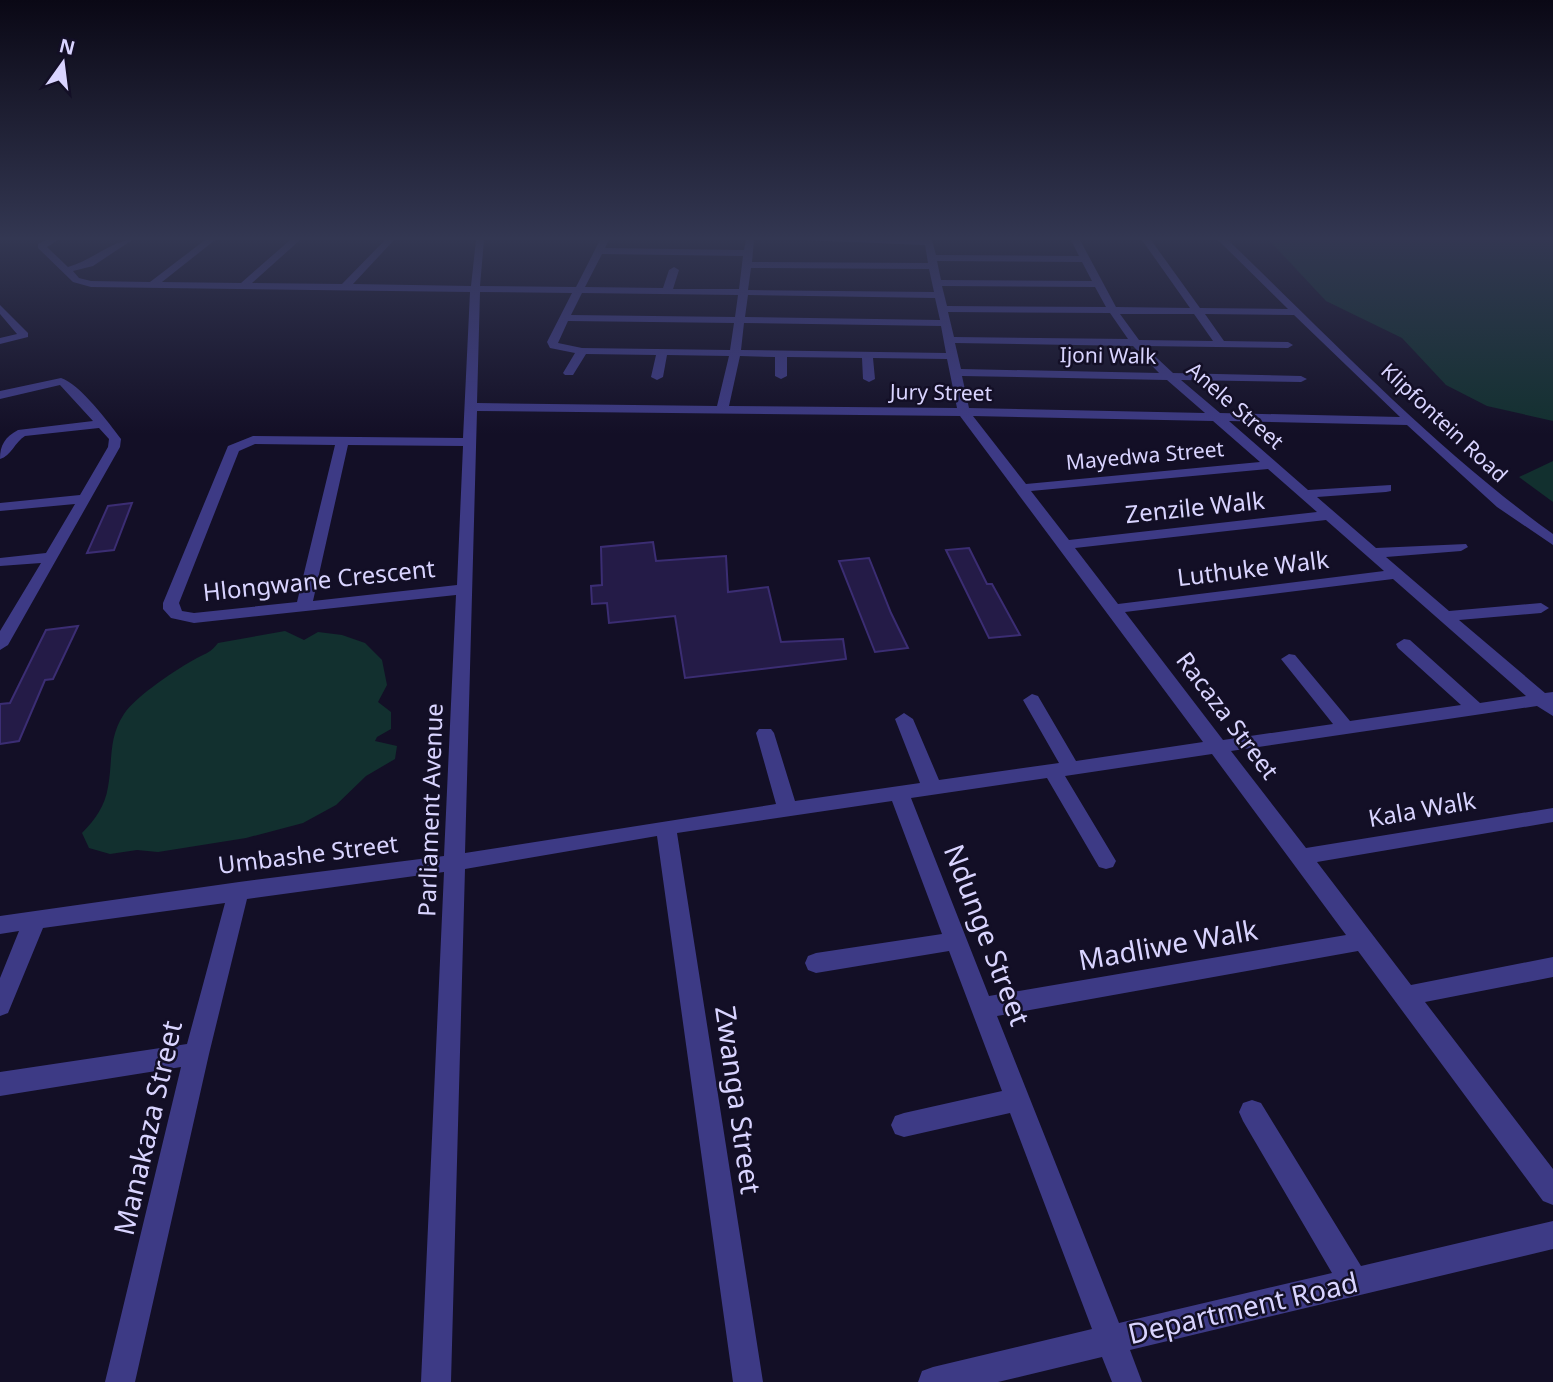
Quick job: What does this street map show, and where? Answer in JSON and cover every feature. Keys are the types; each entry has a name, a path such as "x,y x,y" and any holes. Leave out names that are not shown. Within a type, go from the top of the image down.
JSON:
{"street":[{"name":"Parliament Avenue","path":"436,1382 475,304"},
{"path":"572,304 552,342 554,346 582,351 952,356"},
{"path":"722,410 735,353 741,304"},
{"name":"Racaza Street","path":"941,304 964,412 1553,1191"},
{"name":"Anele Street","path":"1109,304 1132,342 1214,417 1549,702"},
{"path":"1191,304 1220,344"},
{"name":"Klipfontein Road","path":"1289,304 1502,504 1553,541"},
{"path":"942,309 1297,312"},
{"path":"0,341 24,335 1,312"},
{"path":"565,318 945,323"},
{"path":"949,340 1288,345"},
{"path":"569,373 582,351"},
{"path":"657,377 662,352"},
{"path":"781,354 782,376"},
{"path":"867,355 869,379"},
{"name":"Ijoni Walk","path":"956,372 1301,379"},
{"path":"0,395 61,381 67,384 115,439 114,447 51,557 6,623 0,645"},
{"name":"Jury Street","path":"471,408 964,412 1411,421"},
{"path":"0,455 14,437 22,433 104,425"},
{"name":"Hlongwane Crescent","path":"466,589 194,618 177,615 171,609 171,603 233,449 253,440 470,442"},
{"path":"304,606 342,441"},
{"name":"Mayedwa Street","path":"1024,488 1270,465"},
{"path":"1305,494 1386,488"},
{"path":"0,507 85,499"},
{"name":"Zenzile Walk","path":"1066,545 1329,515"},
{"path":"1374,553 1461,547"},
{"path":"0,562 51,557"},
{"name":"Luthuke Walk","path":"1114,609 1397,574"},
{"path":"1448,616 1541,608"},
{"path":"1404,644 1476,709"},
{"path":"1289,659 1346,728"},
{"path":"1032,700 1061,769 1107,861"},
{"name":"Umbashe Street","path":"0,925 456,862 666,827 1476,709 1549,702"},
{"path":"904,719 932,788"},
{"path":"765,733 787,809"},
{"name":"Ndunge Street","path":"899,793 1127,1382"},
{"name":"Kala Walk","path":"1300,857 1553,815"},
{"name":"Zwanga Street","path":"666,827 748,1382"},
{"name":"Manakaza Street","path":"120,1382 197,1054 239,890"},
{"path":"0,1006 35,920"},
{"path":"816,963 956,941"},
{"name":"Madliwe Walk","path":"982,1008 1364,941"},
{"path":"1406,996 1553,967"},
{"path":"0,1084 197,1054"},
{"path":"904,1125 1017,1099"},
{"path":"1252,1112 1354,1282"},
{"name":"Department Road","path":"933,1382 1553,1235"}],"green space":[{"path":"1333,304 1553,304 1553,421 1487,406 1446,385 1402,338"},
{"path":"1553,461 1553,502 1519,477"},
{"path":"285,631 304,640 318,632 342,635 365,643 382,660 387,685 378,702 391,712 391,729 375,741 397,746 395,759 366,776 336,805 303,823 246,838 158,852 137,850 110,854 89,848 82,833 102,806 108,787 115,732 130,707 158,683 209,652 218,643"}],"building":[{"path":"132,503 114,550 87,553 108,506"},
{"path":"653,542 656,561 726,556 728,592 768,587 781,642 843,639 846,659 685,678 675,616 609,623 607,603 592,604 591,586 602,585 601,547"},
{"path":"969,548 987,584 992,584 1020,635 989,638 946,550"},
{"path":"869,558 908,648 875,652 839,561"},
{"path":"78,626 53,679 45,680 19,741 0,744 0,704 10,703 46,630"}]}
